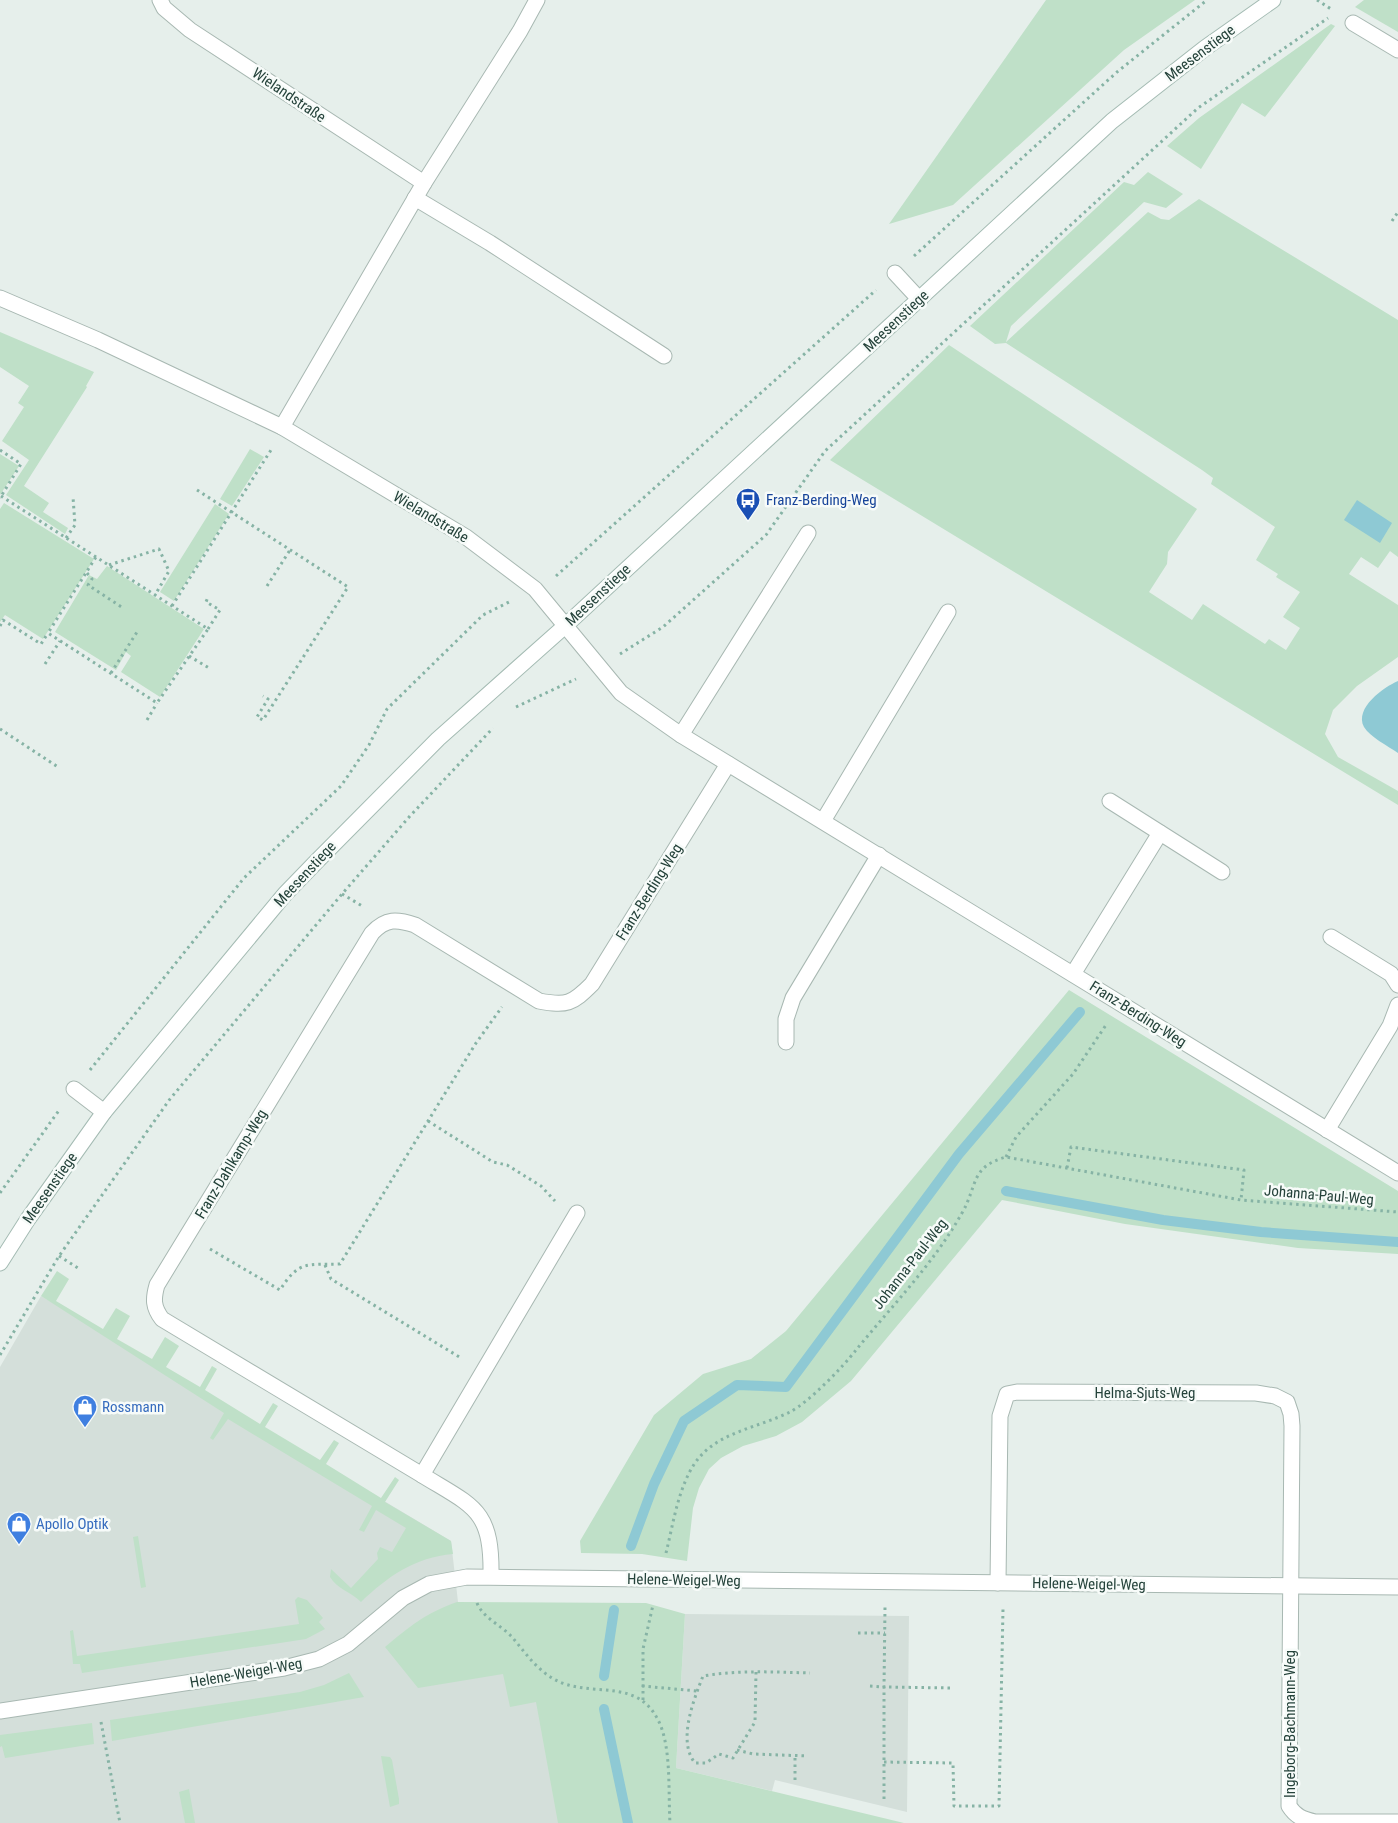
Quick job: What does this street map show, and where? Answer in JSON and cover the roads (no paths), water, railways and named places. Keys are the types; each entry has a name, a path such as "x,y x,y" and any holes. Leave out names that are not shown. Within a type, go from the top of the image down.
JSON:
{"street":[{"name":"Wielandstraße","path":"160,0 164,8 190,30 424,183"},
{"path":"282,427 415,198 520,32 537,0"},
{"name":"Meesenstiege","path":"0,1263 28,1219 104,1112 285,894 438,739 565,626 1112,121 1206,48 1273,0"},
{"path":"1353,23 1398,50"},
{"path":"415,198 490,243 664,356"},
{"path":"895,273 920,300"},
{"name":"Wielandstraße","path":"0,298 65,325 282,427 466,537 535,589 565,626"},
{"path":"681,735 808,533"},
{"path":"822,821 948,612"},
{"name":"Franz-Berding-Weg","path":"565,626 621,693 681,735 1398,1173"},
{"name":"Franz-Berding-Weg","path":"557,1004 575,1001 592,984 728,764"},
{"path":"1110,801 1222,872"},
{"path":"1073,974 1160,833"},
{"path":"786,1042 786,1019 792,998 879,855"},
{"name":"Franz-Dahlkamp-Weg","path":"491,1576 491,1558 484,1521 472,1506 162,1319 155,1309 153,1298 157,1285 187,1235 372,933 379,926 388,920 401,920 415,925 539,1000 557,1004"},
{"path":"1331,937 1391,974 1398,985"},
{"path":"1327,1130 1390,1026 1398,1006"},
{"path":"74,1089 104,1112"},
{"path":"422,1475 575,1216"},
{"name":"Helma-Sjuts-Weg","path":"1001,1583 1000,1416 1007,1394 1017,1392 1256,1393 1275,1396 1287,1402 1291,1414 1291,1586"},
{"name":"Helene-Weigel-Weg","path":"0,1711 284,1668 319,1659 348,1644 412,1594 429,1584 468,1577 1398,1587"},
{"name":"Ingeborg-Bachmann-Weg","path":"1291,1586 1289,1806 1294,1814 1302,1819 1315,1822 1398,1822"}],"water":[{"path":"1357,500 1392,523 1380,543 1344,520"},
{"path":"1398,681 1398,753 1370,734 1364,727 1362,720 1363,713 1372,699 1385,688"}],"waterway":[{"path":"631,1546 654,1484 684,1421 737,1385 786,1387 959,1154 1080,1012"},
{"path":"1006,1191 1163,1220 1261,1232 1398,1242"},
{"path":"604,1676 614,1610"},
{"path":"604,1709 628,1823"}],"place":[{"name":"Franz-Berding-Weg","path":"748,521"},
{"name":"Rossmann","path":"85,1428"},
{"name":"Apollo Optik","path":"19,1545"}]}
